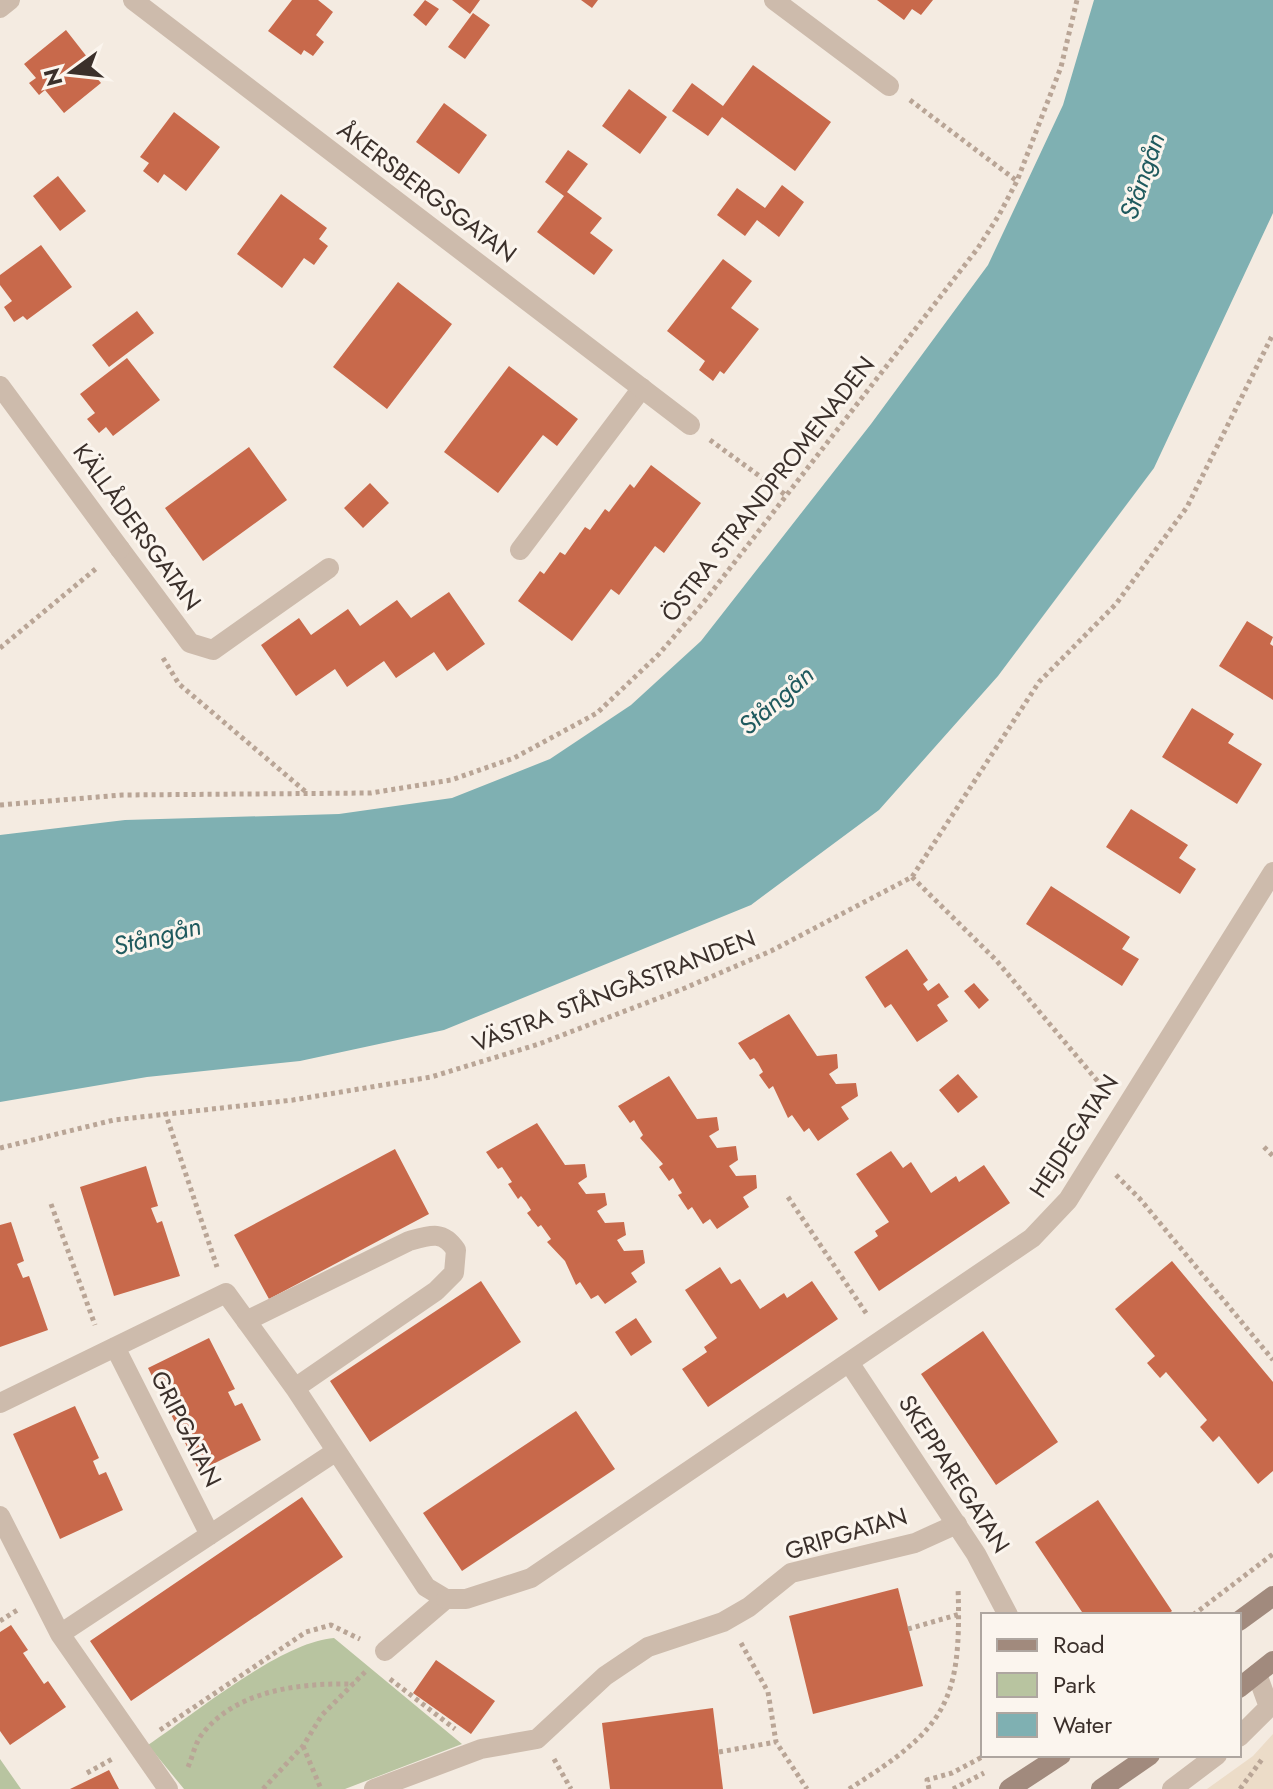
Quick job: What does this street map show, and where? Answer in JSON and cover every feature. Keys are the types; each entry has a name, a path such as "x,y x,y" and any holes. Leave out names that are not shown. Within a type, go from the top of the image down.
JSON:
{"main road":[{"path":"1241,1620 1273,1596"},
{"path":"1241,1686 1265,1667"},
{"path":"1009,1789 1058,1757"},
{"path":"1101,1789 1147,1757"}],"street":[{"path":"0,8 10,0"},
{"name":"ÅKERSBERGSGATAN","path":"133,0 690,425"},
{"path":"774,0 889,86"},
{"name":"KÄLLÅDERSGATAN","path":"0,386 190,643 213,650 329,568"},
{"path":"520,550 642,388"},
{"name":"HEJDEGATAN","path":"850,1364 1032,1238 1068,1200 1273,872"},
{"path":"246,1321 409,1241 434,1234 449,1239 456,1250 454,1273 436,1291 295,1388"},
{"path":"0,1403 226,1293 295,1388 426,1587 446,1599 466,1599 531,1578 850,1364"},
{"name":"GRIPGATAN","path":"110,1350 210,1535"},
{"name":"SKEPPAREGATAN","path":"850,1364 976,1554 1007,1613"},
{"path":"60,1634 335,1452"},
{"path":"0,1516 60,1634 167,1788"},
{"name":"GRIPGATAN","path":"374,1789 481,1749 537,1739 605,1676 648,1647 723,1622 749,1607 791,1573 915,1543 957,1524"},
{"path":"378,1658 446,1599"},
{"path":"1241,1735 1269,1707 1265,1667"},
{"path":"1172,1789 1214,1757"}],"path":[{"name":"ÖSTRA STRANDPROMENADEN","path":"0,805 122,795 371,793 451,780 514,758 597,713 659,654 787,496 978,248 1017,181 1061,67 1077,0"},
{"path":"922,108 1017,181"},
{"name":"VÄSTRA STÅNGÅSTRANDEN","path":"0,1148 114,1120 293,1100 431,1077 539,1044 757,957 912,877 1039,682 1116,604 1187,507 1273,334"},
{"path":"690,425 787,496"},
{"path":"0,648 120,549"},
{"path":"162,655 179,684 307,793"},
{"path":"912,877 996,960 1122,1111"},
{"path":"165,1112 226,1293"},
{"path":"1264,1147 1273,1156"},
{"path":"1097,1156 1140,1199 1273,1360"},
{"path":"788,1197 884,1340"},
{"path":"51,1204 110,1350"},
{"path":"849,1789 859,1786 909,1749 932,1727 948,1701 957,1668 960,1614 958,1571 976,1554"},
{"path":"1196,1613 1273,1554"},
{"path":"908,1629 960,1614"},
{"path":"723,1622 745,1649 768,1692 776,1742 807,1789"},
{"path":"87,1773 137,1745 306,1632 331,1625 378,1658 481,1749"},
{"path":"263,1789 303,1746 322,1715 378,1658"},
{"path":"167,1788 184,1775 201,1735 222,1714 278,1690 314,1683 355,1684"},
{"path":"719,1752 776,1742"},
{"path":"303,1746 321,1789"},
{"path":"1240,1789 1265,1755"},
{"path":"929,1789 927,1780 952,1773 982,1757"}],"green space":[{"path":"334,1638 462,1744 345,1789 184,1789 148,1745 264,1665 313,1642"},
{"path":"0,1759 21,1789 0,1789"}],"shaded area":[{"path":"1273,1734 1273,1789 1207,1789 1253,1756"}],"water":[{"name":"Stångån","path":"1094,0 1273,0 1273,213 1154,468 998,676 879,810 751,905 444,1030 300,1061 147,1077 0,1102 0,835 125,820 339,814 452,798 550,759 631,705 701,641 871,424 988,265 1063,105"}],"building":[{"path":"292,0 318,0 333,12 316,35 324,42 313,56 304,50 301,55 268,31"},
{"path":"425,0 439,9 426,26 413,15"},
{"path":"452,0 480,0 470,14"},
{"path":"581,0 598,0 592,8"},
{"path":"877,0 933,0 921,15 912,9 904,20"},
{"path":"473,13 490,25 465,59 448,47"},
{"path":"66,30 91,62 86,65 101,83 64,113 45,90 39,95 29,83 36,78 24,64"},
{"path":"753,65 831,122 795,171 722,117 708,136 672,111 692,83 723,106"},
{"path":"629,89 667,117 640,154 602,126"},
{"path":"444,103 487,135 459,174 416,142"},
{"path":"174,112 220,147 186,191 164,174 158,183 143,171 149,163 140,157"},
{"path":"568,150 588,164 567,192 602,218 590,233 613,250 594,275 537,232 564,196 545,182"},
{"path":"58,176 86,211 60,231 33,196"},
{"path":"782,185 804,202 779,237 757,220 745,236 717,215 737,188 765,208"},
{"path":"281,194 327,228 319,239 328,246 314,265 304,258 282,288 237,254"},
{"path":"41,245 72,287 27,320 23,316 14,322 4,307 12,301 0,285 0,275"},
{"path":"723,259 752,281 731,308 759,329 724,374 720,371 713,381 699,370 705,361 667,331"},
{"path":"398,282 452,324 387,409 333,367"},
{"path":"137,311 154,333 109,367 92,345"},
{"path":"127,358 160,400 113,436 106,427 99,433 87,419 95,413 80,394"},
{"path":"509,366 578,419 557,446 543,435 498,493 444,452"},
{"path":"249,447 287,500 203,561 165,508"},
{"path":"651,465 701,503 664,553 655,546 619,595 611,589 572,641 518,601 540,571 544,574 560,552 565,555 585,527 590,530 605,509 609,512 630,484 634,488"},
{"path":"370,483 389,503 363,528 344,508"},
{"path":"449,592 485,644 447,671 434,652 396,678 384,661 347,687 335,669 296,696 261,645 299,618 311,635 348,609 360,626 397,600 411,618"},
{"path":"1247,621 1273,637 1270,644 1273,646 1273,700 1219,666"},
{"path":"1192,708 1234,734 1228,743 1262,764 1237,804 1162,757"},
{"path":"1131,809 1188,845 1179,858 1196,869 1180,894 1106,847"},
{"path":"1051,886 1130,937 1122,949 1139,959 1122,986 1026,924"},
{"path":"907,949 928,980 923,984 928,991 939,983 949,997 937,1005 948,1021 917,1042 891,1004 885,1008 865,977"},
{"path":"974,983 989,1000 979,1009 964,991"},
{"path":"789,1014 817,1056 837,1054 838,1068 829,1074 836,1084 856,1083 858,1096 841,1107 849,1119 818,1141 809,1128 804,1132 792,1115 788,1118 773,1086 769,1089 759,1075 763,1072 758,1063 754,1058 750,1060 738,1043"},
{"path":"958,1074 978,1097 958,1113 939,1090"},
{"path":"669,1076 697,1119 717,1117 719,1130 709,1136 717,1148 736,1146 738,1160 729,1166 736,1176 756,1175 757,1188 743,1197 749,1207 717,1229 710,1219 703,1224 692,1207 688,1210 678,1195 682,1193 673,1178 669,1181 659,1167 663,1164 640,1138 643,1135 634,1120 630,1123 618,1106"},
{"path":"537,1123 565,1165 585,1164 587,1177 578,1183 586,1194 605,1193 607,1205 597,1211 605,1223 624,1222 626,1235 617,1240 624,1251 643,1250 645,1263 631,1273 637,1282 605,1304 598,1295 591,1299 580,1282 576,1285 565,1261 547,1242 551,1239 527,1213 531,1210 526,1202 521,1196 518,1199 502,1167 498,1169 486,1152"},
{"path":"395,1149 429,1214 269,1299 234,1235"},
{"path":"891,1151 903,1168 911,1162 931,1193 956,1176 959,1182 984,1165 1010,1203 879,1291 854,1252 878,1236 875,1231 889,1222 856,1174"},
{"path":"146,1166 158,1206 151,1208 157,1223 162,1221 180,1276 114,1296 80,1187"},
{"path":"11,1222 24,1261 17,1264 23,1278 29,1276 48,1330 0,1347 0,1225"},
{"path":"1172,1261 1273,1382 1273,1471 1258,1484 1219,1436 1213,1442 1200,1427 1207,1420 1166,1372 1160,1378 1147,1363 1155,1356 1115,1309"},
{"path":"720,1267 731,1284 740,1279 760,1309 784,1293 787,1298 812,1281 838,1319 708,1407 682,1369 707,1352 704,1347 717,1338 685,1290"},
{"path":"481,1281 521,1342 370,1442 330,1381"},
{"path":"636,1318 652,1342 631,1356 615,1332"},
{"path":"983,1331 1058,1442 996,1485 921,1374"},
{"path":"209,1338 235,1389 228,1392 235,1406 242,1403 261,1440 199,1471 148,1368"},
{"path":"75,1406 99,1458 93,1461 99,1475 106,1472 123,1510 60,1539 13,1434"},
{"path":"576,1411 615,1469 462,1571 423,1513"},
{"path":"302,1497 343,1557 131,1701 90,1641"},
{"path":"1098,1500 1172,1611 1083,1613 1035,1542"},
{"path":"898,1588 923,1686 813,1714 789,1616"},
{"path":"11,1625 28,1650 23,1653 44,1684 48,1681 66,1707 10,1745 0,1731 0,1632"},
{"path":"436,1660 495,1701 471,1734 413,1693"},
{"path":"713,1708 723,1789 610,1789 602,1723"},
{"path":"109,1770 119,1789 70,1789 99,1775"}]}
